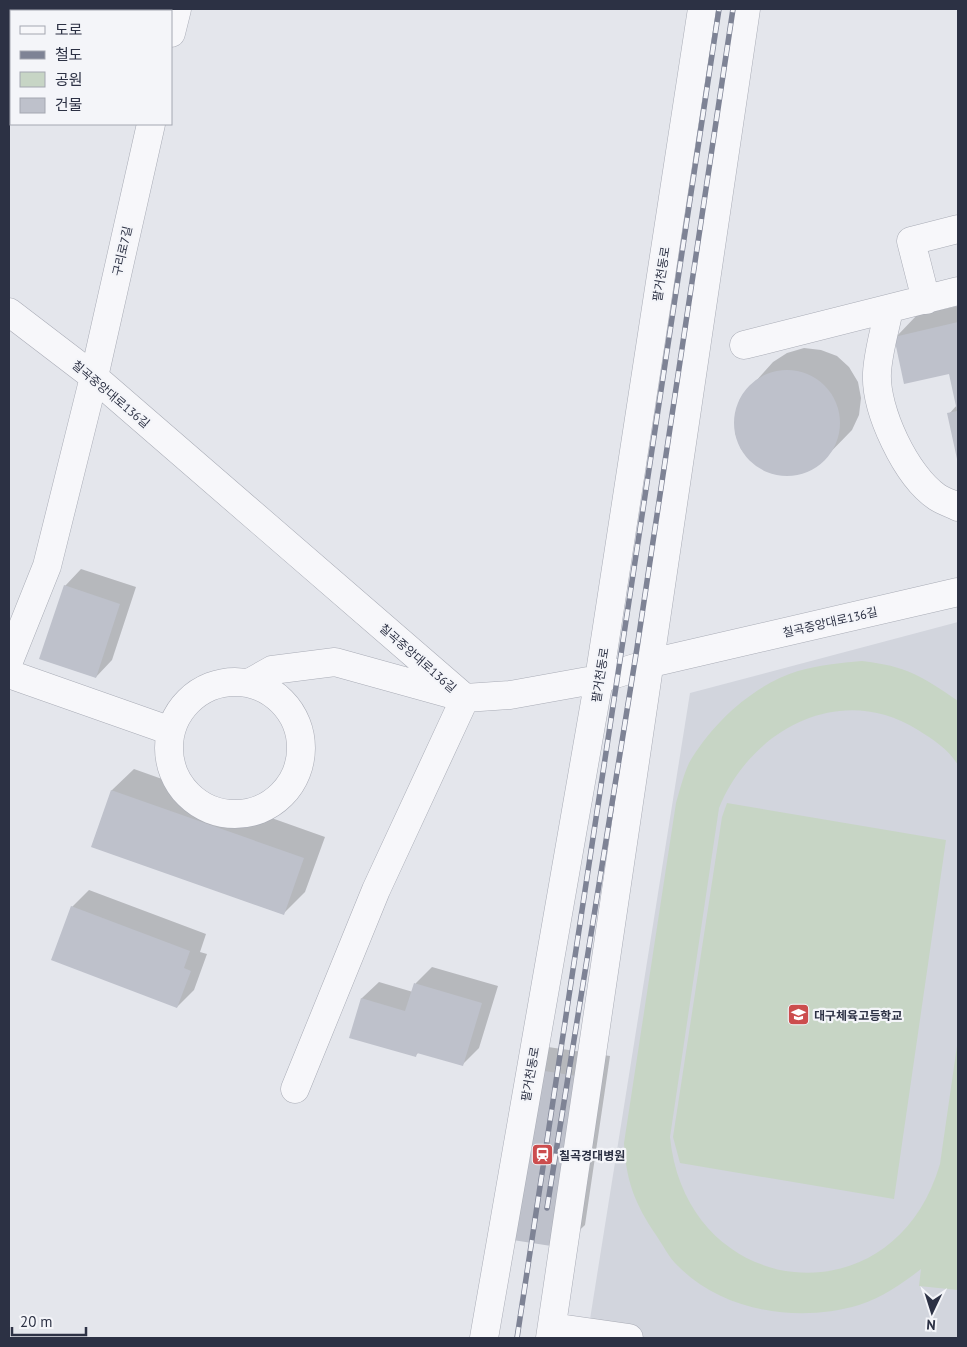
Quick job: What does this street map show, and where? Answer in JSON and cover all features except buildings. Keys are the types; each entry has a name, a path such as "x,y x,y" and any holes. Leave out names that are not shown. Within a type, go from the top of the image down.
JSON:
{"street":[{"path":"172,29 177,9"},
{"name":"팔거천동로","path":"484,1338 599,679 702,9"},
{"path":"629,1338 551,1332 746,9"},
{"name":"구리로7길","path":"9,661 47,566 94,378 151,125"},
{"path":"926,300 911,240 958,229"},
{"path":"744,345 958,292"},
{"path":"889,309 877,374 883,414 894,442 913,472 937,497 958,507"},
{"name":"칠곡중앙대로136길","path":"9,312 94,378 465,698 510,695 599,679 651,663 958,592"},
{"path":"249,683 272,670 335,662 465,698 376,890 295,1089"},
{"path":"9,674 171,731"},
{"path":"228,682 249,683 270,692 287,707 298,726 301,749 297,771 286,790 269,805 248,813 226,814 204,807 187,795 175,777 168,757 171,731 176,715 190,699 207,687 228,682"}],"shaded area":[{"name":"대구체육고등학교","path":"958,622 958,1338 587,1338 690,693"}],"green space":[{"path":"862,661 902,669 934,685 958,701 958,765 950,754 918,730 889,716 859,710 830,712 802,721 776,736 753,756 734,780 719,808 670,1137 684,1192 712,1233 750,1260 793,1272 838,1269 880,1251 916,1216 940,1164 958,1039 958,1290 919,1286 921,1269 900,1285 859,1305 812,1313 787,1313 763,1310 717,1294 696,1282 672,1259 637,1202 629,1181 624,1143 676,803 689,763 698,748 722,720 735,707 765,686 781,677 798,671 830,664"},
{"path":"727,803 946,840 894,1199 680,1163 673,1137 722,817"}],"railway":[{"path":"517,1338 719,9"},
{"path":"547,1208 637,648 733,9"}],"place":[{"name":"대구체육고등학교","path":"798,1015"},
{"name":"칠곡경대병원","path":"543,1155"}]}
